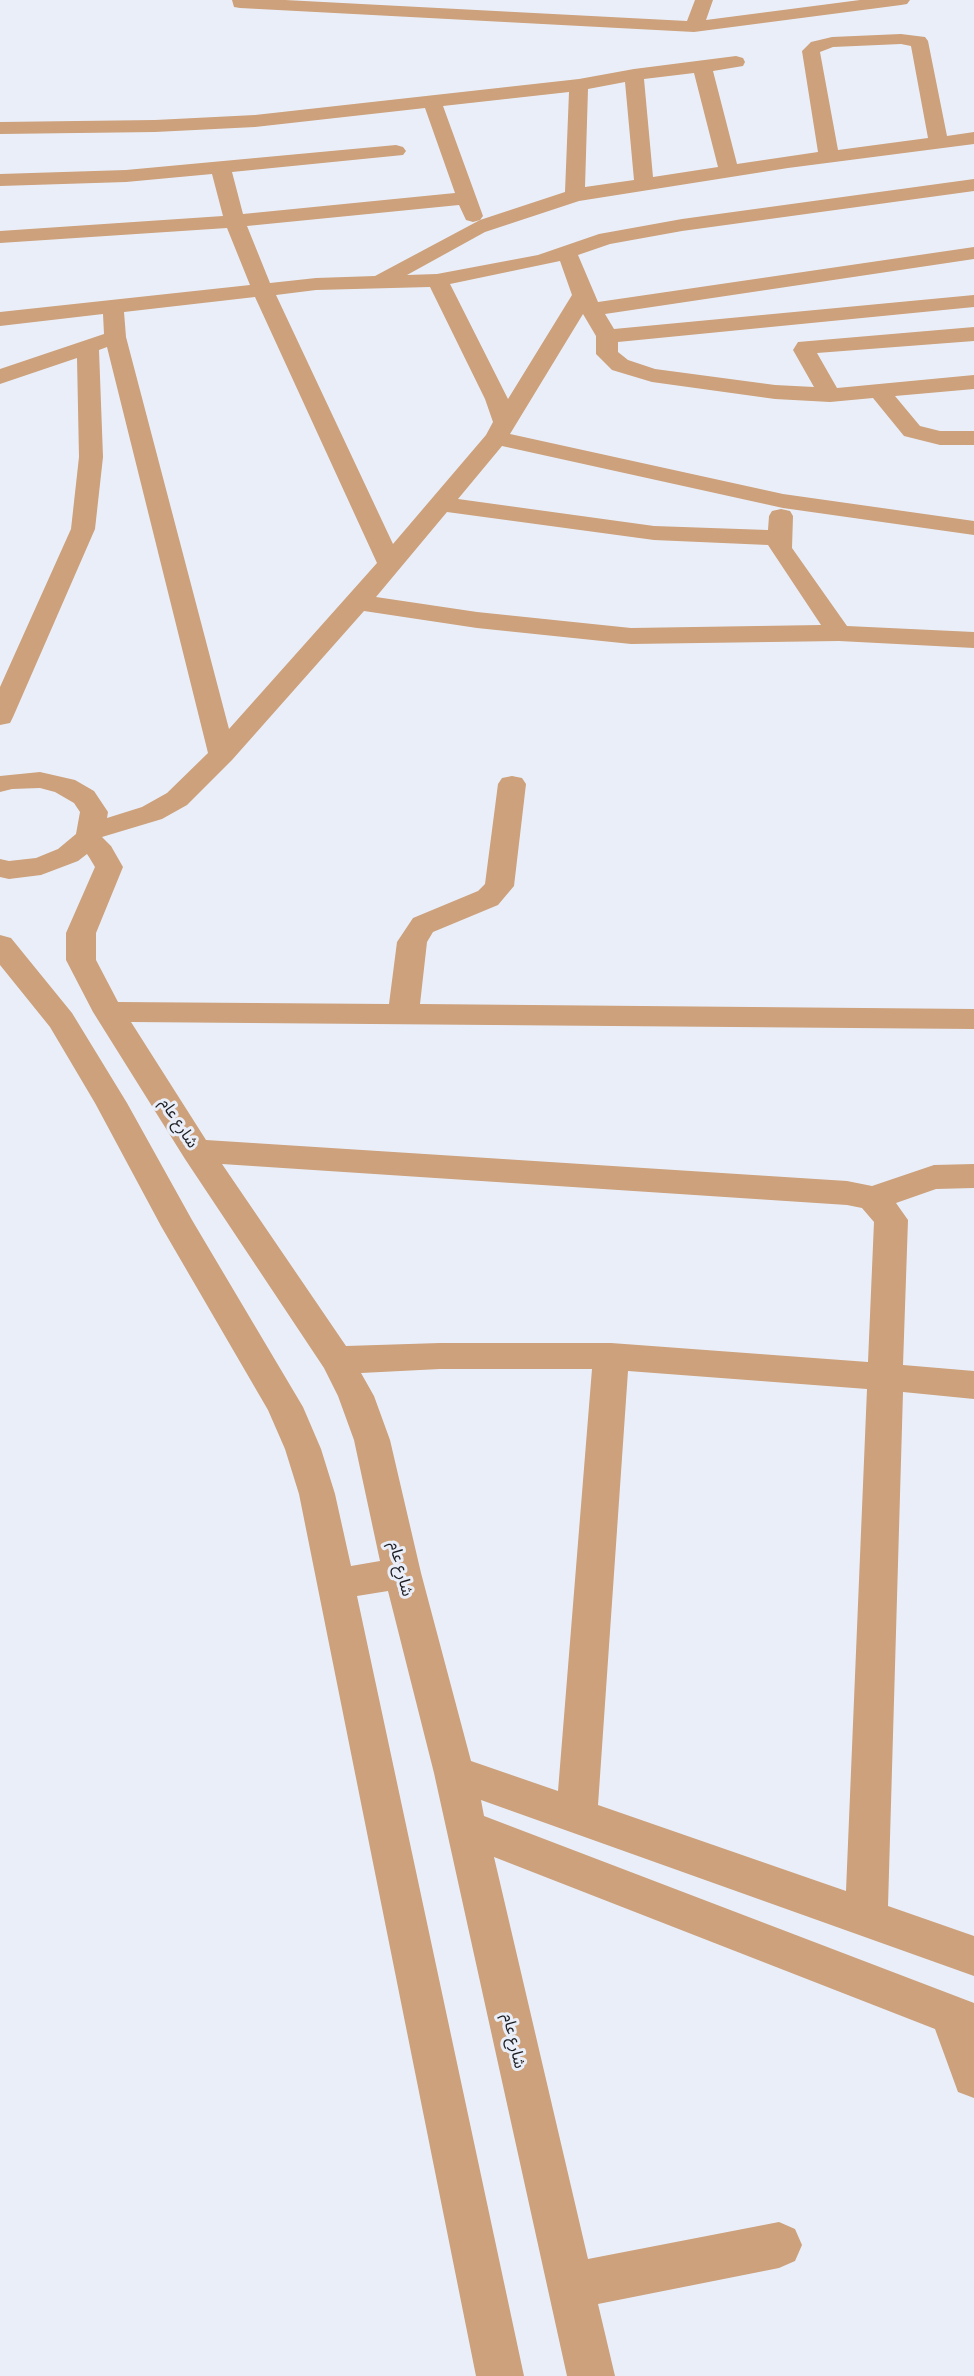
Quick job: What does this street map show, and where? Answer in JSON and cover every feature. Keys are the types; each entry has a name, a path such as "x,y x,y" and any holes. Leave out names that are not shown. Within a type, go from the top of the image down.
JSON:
{"street":[{"path":"241,0 240,3 694,27 901,0"},
{"path":"694,27 704,0"},
{"path":"829,156 811,51 817,46 832,42 891,39 919,41 939,143"},
{"path":"0,128 59,125 155,126 255,121 579,85 634,75 736,62"},
{"path":"702,66 729,171"},
{"path":"634,75 645,184"},
{"path":"575,195 579,85"},
{"path":"432,102 478,228"},
{"path":"379,281 478,228 575,195 829,156 974,138"},
{"path":"0,180 126,176 396,151"},
{"path":"220,166 235,220 262,290 390,564"},
{"path":"0,320 262,290 379,281 437,280 522,265 567,253 606,238 965,186 974,202"},
{"path":"0,237 235,220 467,198"},
{"path":"567,253 587,302 607,336 607,354 620,365 652,375 775,392 830,395 974,382"},
{"path":"0,868 9,870 41,866 68,855 90,834 152,813 177,799 222,754 358,602 441,504 500,430 587,302 974,253"},
{"path":"437,280 496,399 500,430"},
{"path":"607,336 974,301"},
{"path":"113,308 116,337 222,754"},
{"path":"830,395 804,350 806,347 974,334"},
{"path":"0,377 116,337"},
{"path":"0,717 82,529 91,457 88,347"},
{"path":"879,390 912,431 940,438 974,438"},
{"path":"500,430 594,458 783,501 974,528"},
{"path":"783,501 780,548 839,633"},
{"path":"441,504 654,533 779,538"},
{"path":"358,602 477,620 631,636 839,633 974,640"},
{"path":"0,784 40,780 65,786 84,797 94,812 90,834"},
{"path":"403,1015 412,942 423,925 488,898 499,886 512,784"},
{"name":"شارع عام","path":"90,834 109,867 81,933 81,960 108,1012 196,1151 337,1360 356,1396 372,1440 402,1573 454,1773 591,2376"},
{"path":"0,945 61,1020 117,1113 178,1226 285,1407 303,1449 317,1494 500,2376"},
{"path":"108,1012 974,1019"},
{"path":"196,1151 847,1193 873,1198 934,1176 974,1176"},
{"path":"866,1919 891,1220 873,1198"},
{"path":"337,1360 440,1356 611,1356 740,1364 974,1385"},
{"path":"577,1815 611,1356"},
{"path":"335,1584 402,1573"},
{"path":"454,1773 974,1956"},
{"path":"466,1828 963,2020 974,2077"},
{"path":"570,2286 779,2245"}]}
